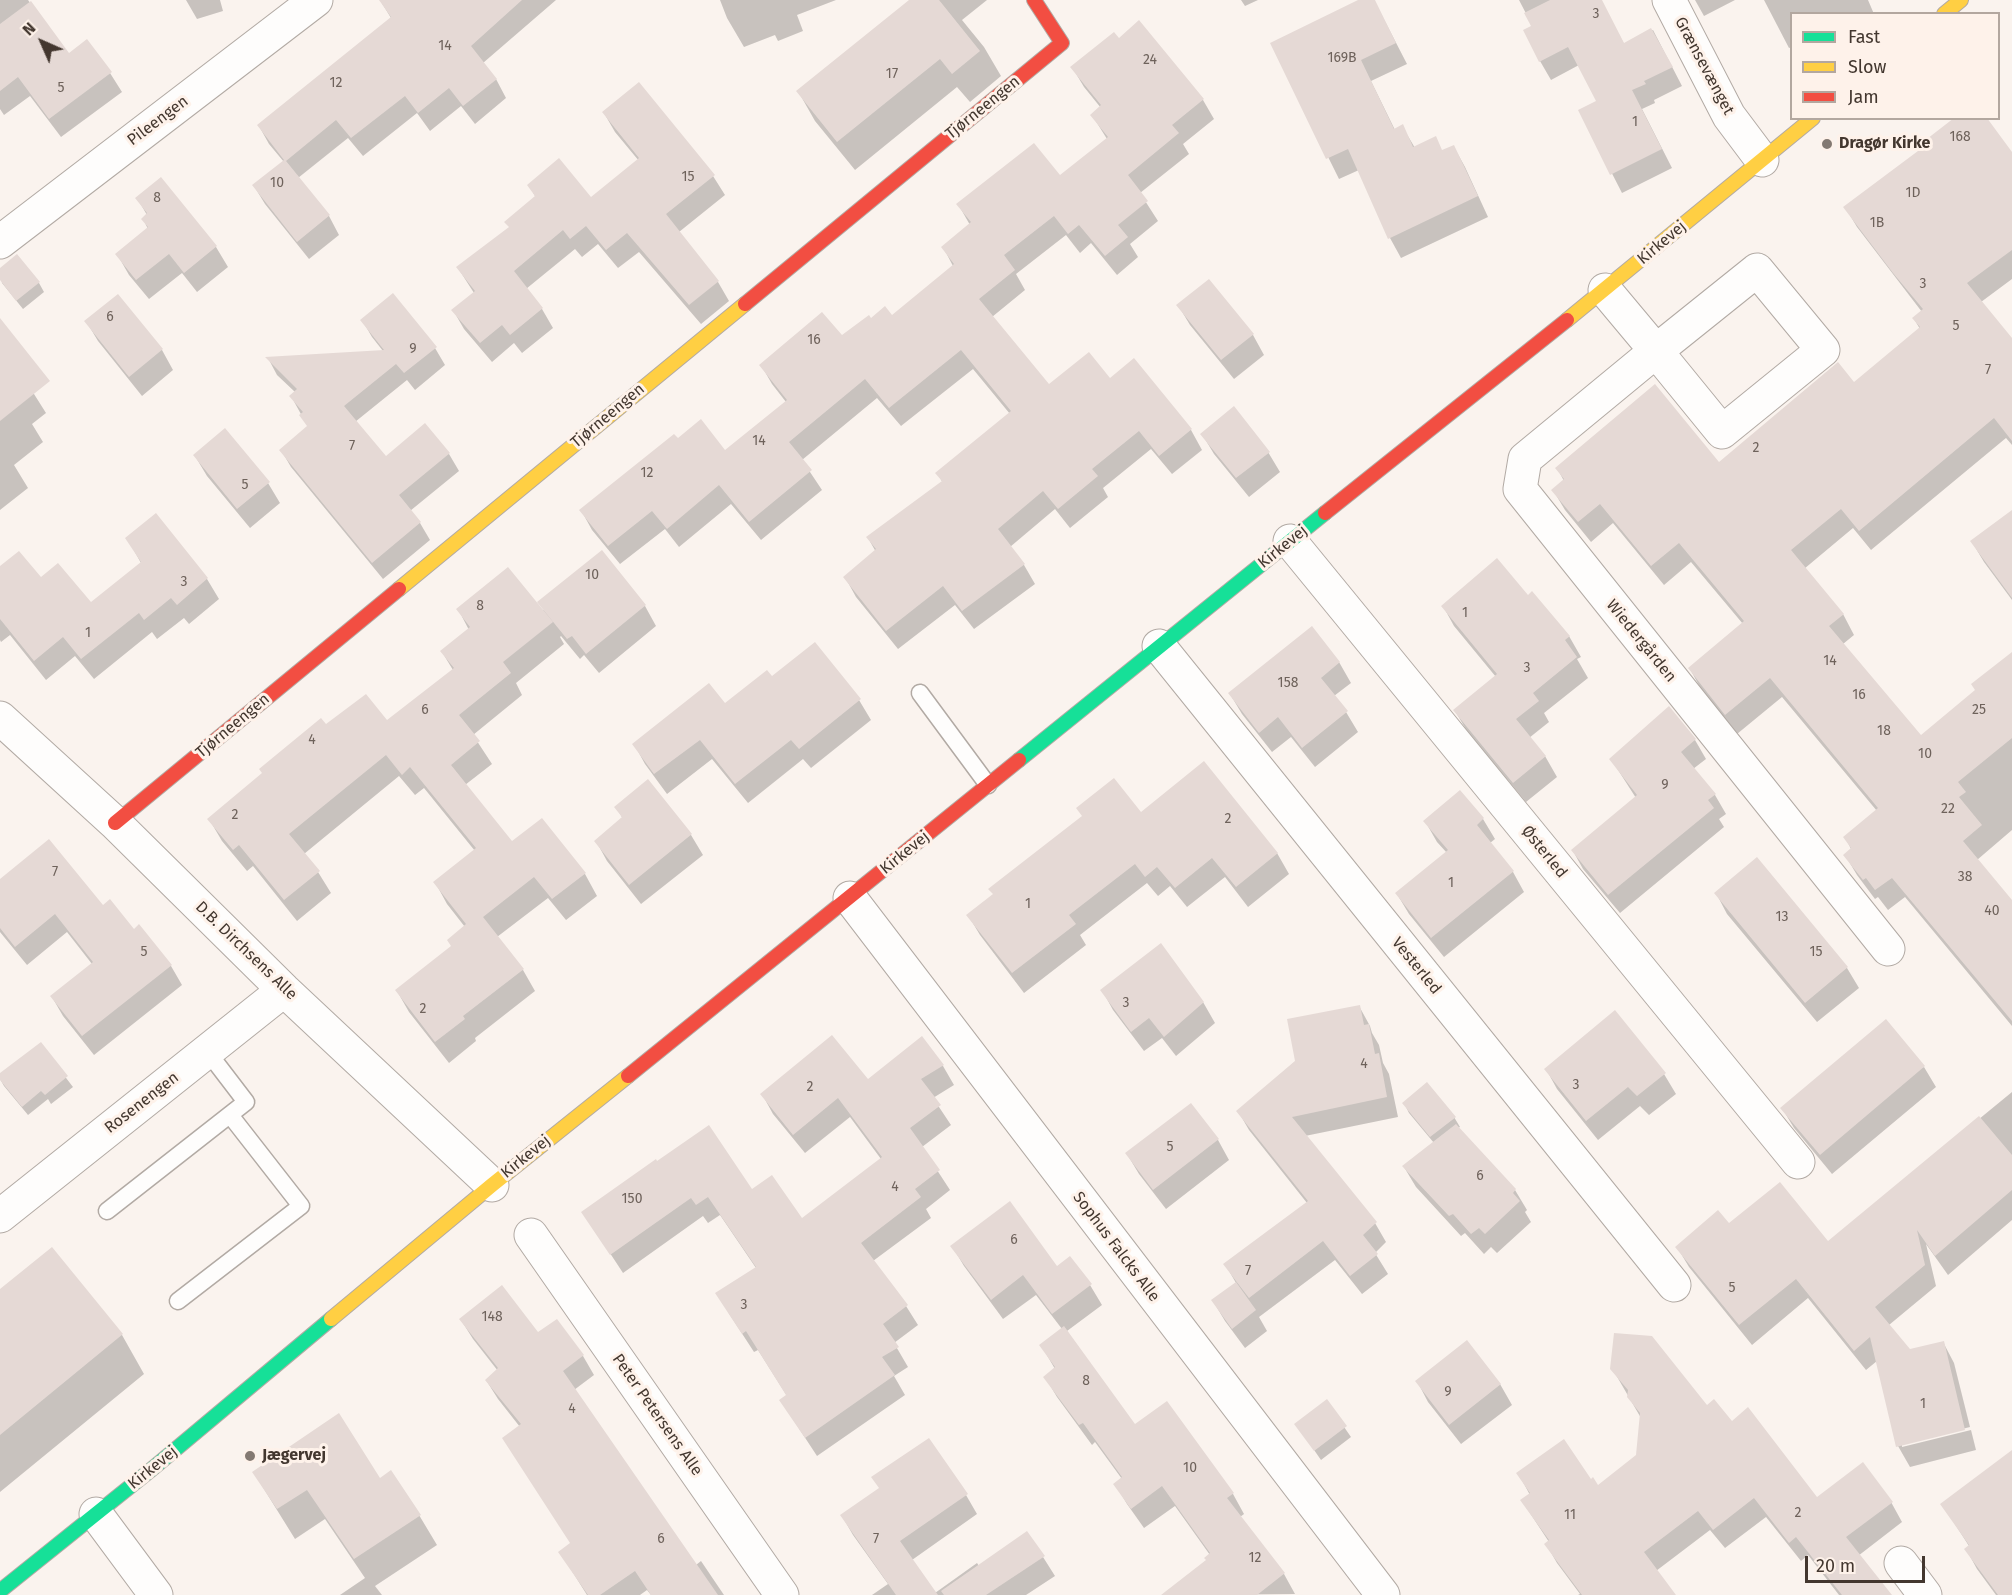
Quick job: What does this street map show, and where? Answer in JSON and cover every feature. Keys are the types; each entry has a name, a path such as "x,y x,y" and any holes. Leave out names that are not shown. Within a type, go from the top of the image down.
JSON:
{"main road":[{"name":"Tjørneengen","path":"115,823 1062,44 1034,0"},
{"path":"1946,12 1961,0"},
{"name":"Kirkevej","path":"0,1591 152,1470 492,1185 1159,646 1605,290 1811,120"}],"street":[{"name":"Pileengen","path":"0,242 316,0"},
{"name":"Grænsevænget","path":"1669,0 1729,116 1762,160"},
{"name":"Wiedergården","path":"1605,290 1656,351 1722,432 1822,350 1757,270 1656,351 1525,459 1520,489 1888,949"},
{"name":"Østerled","path":"1290,541 1798,1162"},
{"name":"Vesterled","path":"1159,646 1674,1285"},
{"name":"D.B. Dirchsens Alle","path":"0,718 115,823 284,990 492,1185"},
{"name":"Sophus Falcks Alle","path":"850,898 1383,1595"},
{"name":"Rosenengen","path":"0,1216 284,990"},
{"name":"Peter Petersens Alle","path":"531,1235 782,1595"},
{"path":"96,1514 156,1595"},
{"path":"1902,1563 1925,1595"}],"lane":[{"path":"920,693 988,785"},
{"path":"107,1211 246,1102 207,1051"},
{"path":"178,1300 301,1206 230,1115"}],"building":[{"path":"379,0 522,0 471,46 497,79 463,106 449,88 418,113 405,96 351,138 336,120 286,161 330,215 297,242 252,185 284,160 257,125 391,17"},
{"path":"909,0 939,0 980,51 952,74 940,59 837,142 796,91"},
{"path":"1358,0 1375,0 1396,43 1361,60 1394,129 1403,124 1413,147 1436,136 1442,150 1454,145 1478,196 1388,239 1348,149 1326,159 1270,43"},
{"path":"1550,0 1602,0 1624,43 1651,28 1673,67 1644,81 1646,84 1632,90 1662,149 1610,175 1578,110 1596,101 1568,47 1539,62 1523,30 1531,26 1524,13"},
{"path":"31,1 69,53 87,39 112,72 49,119 18,77 0,91 0,24"},
{"path":"1139,20 1204,99 1172,125 1179,133 1128,175 1148,201 1118,225 1128,237 1105,256 1079,225 1068,234 1054,216 1004,255 1015,270 979,299 1049,384 1089,352 1110,378 1134,358 1192,429 1159,456 1139,431 1092,469 1098,476 1058,509 1043,491 998,529 1025,564 962,611 943,586 886,631 843,577 876,549 866,537 942,481 935,473 1011,411 961,350 889,408 865,379 789,442 812,470 749,522 719,485 667,529 652,511 608,546 579,510 674,434 678,438 701,419 725,450 787,400 759,365 822,312 842,335 869,315 871,318 885,306 892,315 954,264 941,247 971,222 956,204 1034,143 1060,175 1108,137 1090,115 1101,105 1070,67 1114,32 1119,38"},
{"path":"639,82 715,175 666,214 719,281 689,305 627,233 606,250 586,226 570,239 563,230 514,271 543,308 510,335 502,325 480,343 451,310 475,291 456,267 509,227 504,222 535,196 527,185 559,158 591,197 639,158 602,112"},
{"path":"1951,120 1988,120 2012,152 2012,250 1967,283 2012,338 2012,441 1994,418 1859,531 1841,509 1791,550 1844,614 1829,626 1921,735 1975,690 1971,684 2012,652 2012,738 1958,782 1966,792 1959,797 1982,825 1963,841 2012,900 2012,1021 1892,878 1875,890 1866,878 1863,880 1843,855 1851,848 1843,837 1878,808 1770,678 1725,715 1688,668 1744,621 1679,543 1651,566 1600,504 1578,522 1551,490 1564,479 1555,468 1655,384 1719,462 1838,362 1854,382 1920,327 1912,318 1923,309 1843,207 1926,145 1923,142"},
{"path":"161,177 217,246 184,273 169,254 136,280 115,254 148,227 141,219 147,213 135,198"},
{"path":"17,254 40,282 16,301 0,280 0,268"},
{"path":"1209,279 1254,334 1221,360 1176,305"},
{"path":"393,293 437,347 404,373 396,364 344,406 386,456 425,423 450,453 399,495 421,522 372,563 279,450 307,426 299,415 303,412 289,396 297,389 265,357 384,350 360,320"},
{"path":"118,294 163,349 129,377 84,321"},
{"path":"0,318 50,381 0,421"},
{"path":"1234,406 1270,452 1236,478 1200,434"},
{"path":"225,428 270,482 237,509 193,455"},
{"path":"2012,510 2012,598 1970,541"},
{"path":"156,513 208,578 177,605 171,598 144,620 139,613 81,659 63,637 34,661 0,619 0,566 19,551 41,577 58,563 91,602 141,562 125,538"},
{"path":"602,550 646,605 586,654 572,636 567,639 537,602"},
{"path":"1497,558 1528,595 1532,591 1570,636 1565,640 1577,657 1533,693 1539,701 1516,719 1546,756 1513,783 1453,710 1497,674 1441,606"},
{"path":"508,567 553,622 503,662 511,673 459,715 480,741 451,765 512,841 542,818 586,873 552,899 534,877 483,917 524,969 463,1016 465,1019 435,1042 395,990 451,946 447,940 466,924 433,882 476,848 410,767 402,775 386,755 289,834 320,871 284,900 239,845 233,850 207,819 262,773 259,769 321,718 326,724 366,694 387,720 454,668 440,651 470,627 456,609"},
{"path":"1312,626 1340,662 1321,678 1348,711 1302,748 1278,717 1259,733 1228,693"},
{"path":"815,642 861,699 799,749 791,740 735,784 700,740 654,774 632,744 709,683 725,703 767,670 772,676"},
{"path":"1669,706 1696,739 1681,752 1716,794 1708,800 1714,808 1608,895 1571,850 1637,795 1609,759"},
{"path":"1204,761 1278,853 1236,887 1212,858 1175,888 1157,867 1145,877 1135,864 1069,915 1076,924 1012,973 966,915 993,894 988,889 1082,816 1076,808 1114,778 1141,812"},
{"path":"648,779 692,834 629,885 594,841 622,817 614,807"},
{"path":"1460,790 1484,818 1477,825 1514,871 1431,938 1395,893 1448,850 1423,821"},
{"path":"49,839 103,905 110,899 134,929 139,924 172,965 82,1036 50,996 93,962 55,914 15,947 0,928 0,879"},
{"path":"1757,857 1848,967 1805,1003 1714,893"},
{"path":"1161,943 1204,1002 1164,1037 1149,1018 1131,1032 1100,990"},
{"path":"1360,1005 1364,1025 1369,1024 1375,1054 1379,1053 1387,1097 1292,1117 1377,1222 1363,1235 1378,1254 1350,1276 1323,1241 1249,1298 1223,1264 1308,1201 1236,1111 1295,1061 1287,1019"},
{"path":"1615,1010 1666,1073 1637,1096 1628,1087 1586,1121 1544,1069"},
{"path":"1886,1019 1925,1066 1820,1155 1780,1108"},
{"path":"832,1035 868,1079 922,1036 944,1065 921,1079 941,1105 910,1128 940,1170 915,1189 921,1197 861,1243 908,1305 883,1324 899,1347 882,1357 895,1375 805,1438 779,1400 786,1395 746,1331 742,1334 715,1293 756,1267 708,1197 696,1205 691,1198 610,1255 581,1212 709,1125 752,1189 772,1175 802,1218 882,1157 838,1098 793,1135 760,1094"},
{"path":"41,1042 68,1076 45,1095 41,1091 22,1107 0,1080 0,1073"},
{"path":"1427,1082 1456,1117 1430,1137 1402,1103"},
{"path":"1191,1103 1219,1139 1153,1190 1125,1153"},
{"path":"1979,1116 2012,1155 2012,1190 1935,1256 1917,1230 1925,1265 1875,1307 1910,1349 1944,1341 1965,1430 1896,1447 1870,1337 1854,1351 1796,1279 1739,1325 1675,1247 1718,1210 1729,1223 1780,1182 1828,1241"},
{"path":"1456,1124 1516,1189 1513,1193 1520,1201 1485,1234 1479,1228 1471,1234 1453,1214 1449,1216 1402,1166"},
{"path":"1010,1201 1057,1266 1070,1256 1092,1284 1052,1314 1023,1275 991,1300 950,1246"},
{"path":"52,1247 123,1334 0,1435 0,1289"},
{"path":"1236,1282 1256,1310 1232,1329 1211,1300"},
{"path":"502,1285 538,1332 557,1319 584,1355 563,1371 718,1595 651,1595 635,1571 600,1595 588,1595 558,1552 570,1543 502,1438 521,1424 485,1380 498,1368 459,1319"},
{"path":"1064,1326 1135,1424 1167,1401 1234,1493 1227,1498 1285,1573 1257,1595 1161,1595 1206,1560 1204,1558 1210,1553 1162,1486 1131,1509 1113,1484 1122,1477 1083,1423 1079,1425 1043,1377 1055,1367 1039,1345"},
{"path":"1614,1333 1652,1336 1707,1405 1714,1399 1732,1421 1748,1407 1817,1497 1863,1462 1893,1502 1846,1537 1892,1595 1842,1595 1796,1537 1789,1543 1754,1498 1713,1530 1698,1511 1644,1552 1676,1595 1582,1595 1544,1544 1549,1540 1520,1500 1530,1493 1516,1473 1564,1439 1591,1479 1593,1477 1598,1485 1636,1455 1640,1413 1627,1397 1628,1390 1610,1369"},
{"path":"1467,1340 1501,1384 1449,1425 1415,1381"},
{"path":"1327,1399 1347,1426 1314,1451 1294,1424"},
{"path":"339,1413 380,1478 391,1470 421,1515 354,1559 307,1490 277,1509 252,1472"},
{"path":"929,1438 968,1494 900,1541 938,1595 896,1595 840,1515 879,1488 871,1477"},
{"path":"2012,1450 2012,1595 1998,1595 1964,1549 1969,1545 1940,1504"},
{"path":"1027,1531 1045,1556 986,1595 944,1595 941,1591"}],"traffic: fast":[{"path":"1019,760 1325,513"},
{"path":"0,1591 152,1469 331,1319"}],"traffic: slow":[{"path":"1946,12 1961,0"},
{"path":"1567,320 1811,120"},
{"path":"399,589 745,304"},
{"path":"331,1319 628,1076"}],"traffic: jam":[{"path":"745,304 1062,43 1034,0"},
{"path":"1325,513 1567,320"},
{"path":"115,823 399,589"},
{"path":"628,1076 1019,760"}],"place":[{"name":"Dragør Kirke","path":"1827,144"},
{"name":"Jægervej","path":"250,1456"}]}
